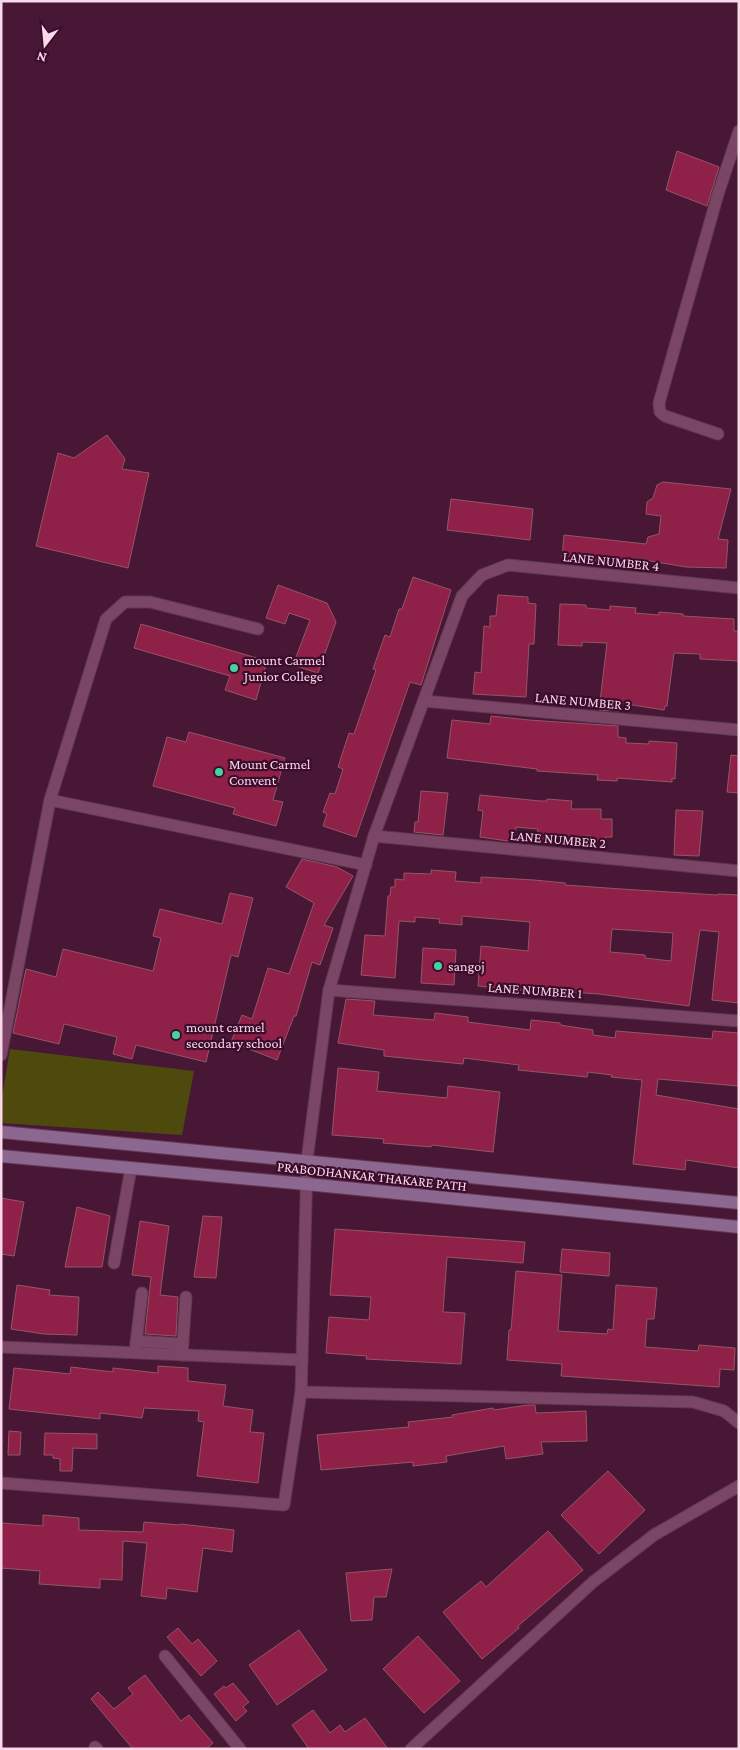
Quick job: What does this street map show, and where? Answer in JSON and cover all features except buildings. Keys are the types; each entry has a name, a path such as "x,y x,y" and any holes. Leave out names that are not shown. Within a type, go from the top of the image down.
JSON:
{"main road":[{"name":"PRABODHANKAR THAKARE PATH","path":"1,1132 739,1203"},
{"name":"PRABODHANKAR THAKARE PATH","path":"1,1156 739,1227"}],"street":[{"path":"718,434 665,416 660,412 659,403 718,194 739,131"},
{"name":"LANE NUMBER 4","path":"424,701 462,596 482,575 508,566 739,588"},
{"path":"1,1055 50,800 106,619 125,602 150,602 258,629"},
{"path":"1,1483 284,1505 301,1392 307,1160 329,990 374,836 424,701"},
{"name":"LANE NUMBER 3","path":"424,701 739,730"},
{"path":"50,800 366,865"},
{"name":"LANE NUMBER 2","path":"374,836 739,871"},
{"name":"LANE NUMBER 1","path":"329,990 739,1021"},
{"path":"114,1262 131,1168"},
{"path":"136,1347 142,1293"},
{"path":"182,1349 186,1297"},
{"path":"1,1347 136,1347 182,1349 302,1360"},
{"path":"301,1392 693,1402 724,1411 739,1424"},
{"path":"411,1749 593,1582 654,1535 739,1486"},
{"path":"165,1656 234,1747"}],"shaded area":[{"path":"10,1049 194,1071 182,1135 1,1123 1,1102"}],"place":[{"name":"mount Carmel Junior College","path":"234,668"},
{"name":"Mount Carmel Convent","path":"219,772"},
{"name":"sangoj","path":"438,966"},
{"name":"mount carmel secondary school","path":"176,1035"}]}
